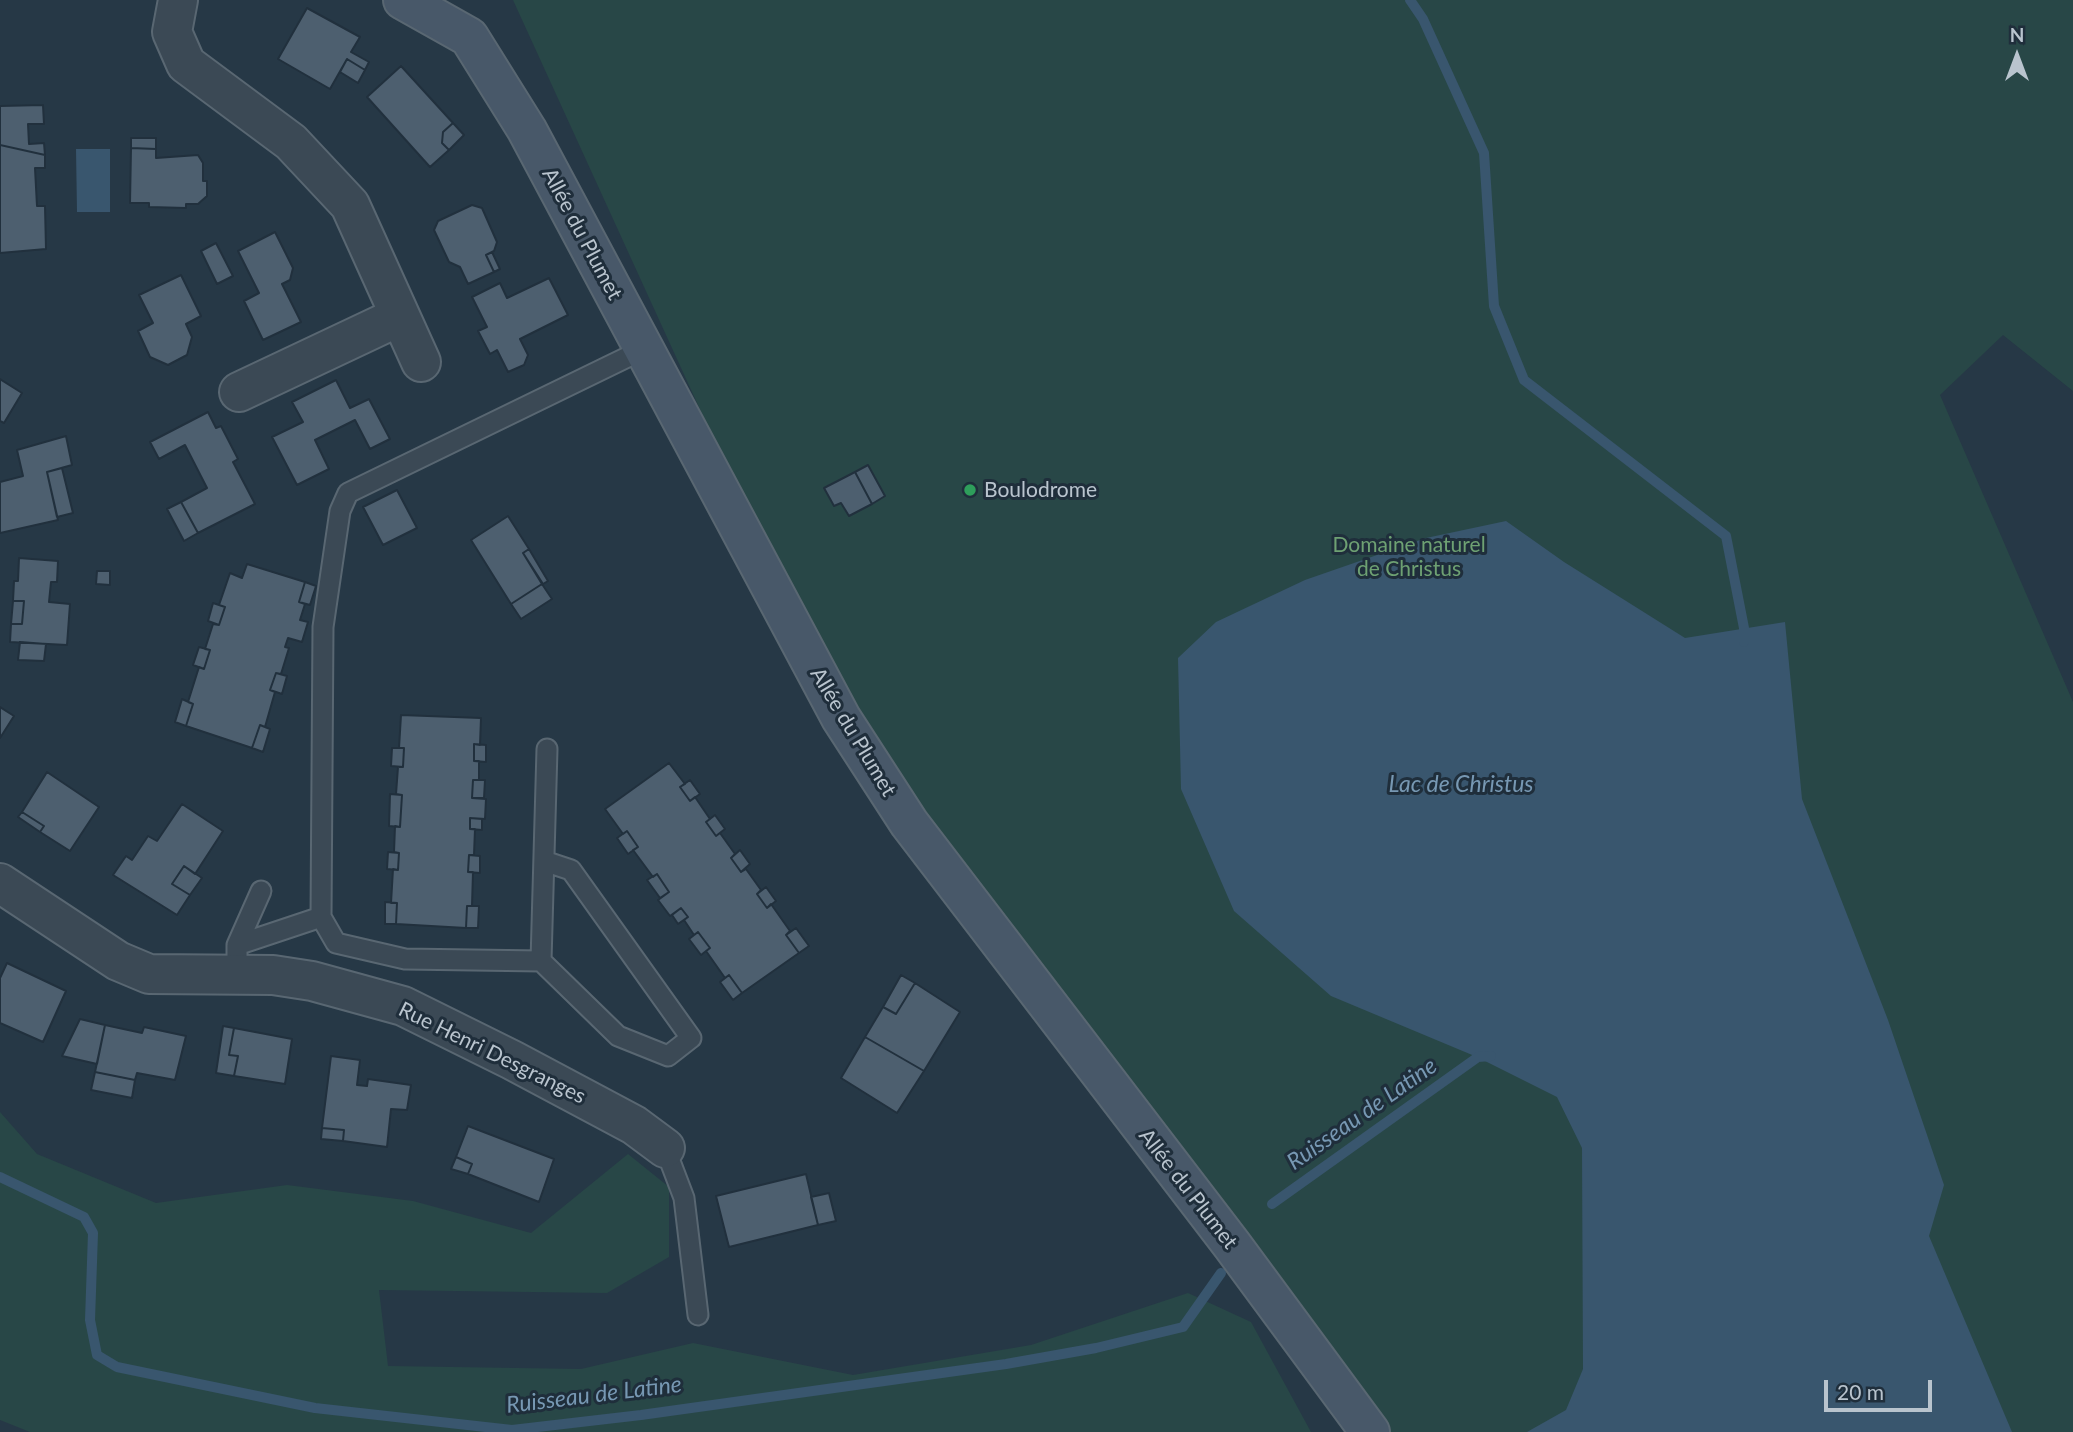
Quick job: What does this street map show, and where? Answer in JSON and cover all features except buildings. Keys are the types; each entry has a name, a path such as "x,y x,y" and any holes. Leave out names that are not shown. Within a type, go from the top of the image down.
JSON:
{"street":[{"path":"178,0 172,32 187,64 291,142 350,205 421,362"},
{"name":"Allée du Plumet","path":"402,0 469,37 527,130 841,718 909,823 1240,1256 1370,1432"},
{"path":"239,393 400,316"},
{"name":"Rue Henri Desgranges","path":"0,883 118,961 149,974 237,960 273,975 312,981 403,1006 634,1125 665,1148"}],"lane":[{"path":"544,861 571,870 691,1038 668,1056 618,1036 541,961 405,959 336,943 321,917 323,627 340,511 348,493 644,349"},
{"path":"541,961 547,749"},
{"path":"237,960 261,891"},
{"path":"237,960 321,917"},
{"path":"665,1148 684,1198 698,1315"}],"green space":[{"name":"Domaine naturel de Christus","path":"513,0 2073,0 2073,391 2003,335 1940,395 2073,702 2073,1432 1369,1432 841,718"},
{"path":"0,1112 37,1154 156,1203 287,1185 413,1201 531,1233 628,1154 669,1187 669,1257 607,1293 379,1290 388,1366 581,1369 693,1343 853,1375 1031,1345 1188,1293 1251,1322 1311,1432 30,1432 0,1420"}],"water":[{"path":"76,149 110,149 110,212 77,212"},
{"name":"Lac de Christus","path":"1506,521 1564,562 1685,638 1785,622 1802,799 1888,1020 1944,1185 1929,1236 2012,1432 1527,1432 1566,1410 1583,1369 1582,1148 1557,1097 1477,1057 1331,996 1234,911 1181,789 1178,658 1216,622 1305,580 1426,538"}],"waterway":[{"path":"1410,0 1423,19 1484,153 1494,306 1524,380 1726,536 1744,628 1744,642"},
{"name":"Ruisseau de Latine","path":"1272,1204 1478,1057 1491,1056"},
{"name":"Ruisseau de Latine","path":"0,1177 84,1217 93,1233 90,1320 97,1355 117,1367 315,1408 512,1430 641,1415 1006,1364 1096,1348 1183,1327 1221,1273"}],"place":[{"name":"Boulodrome","path":"970,490"}]}
